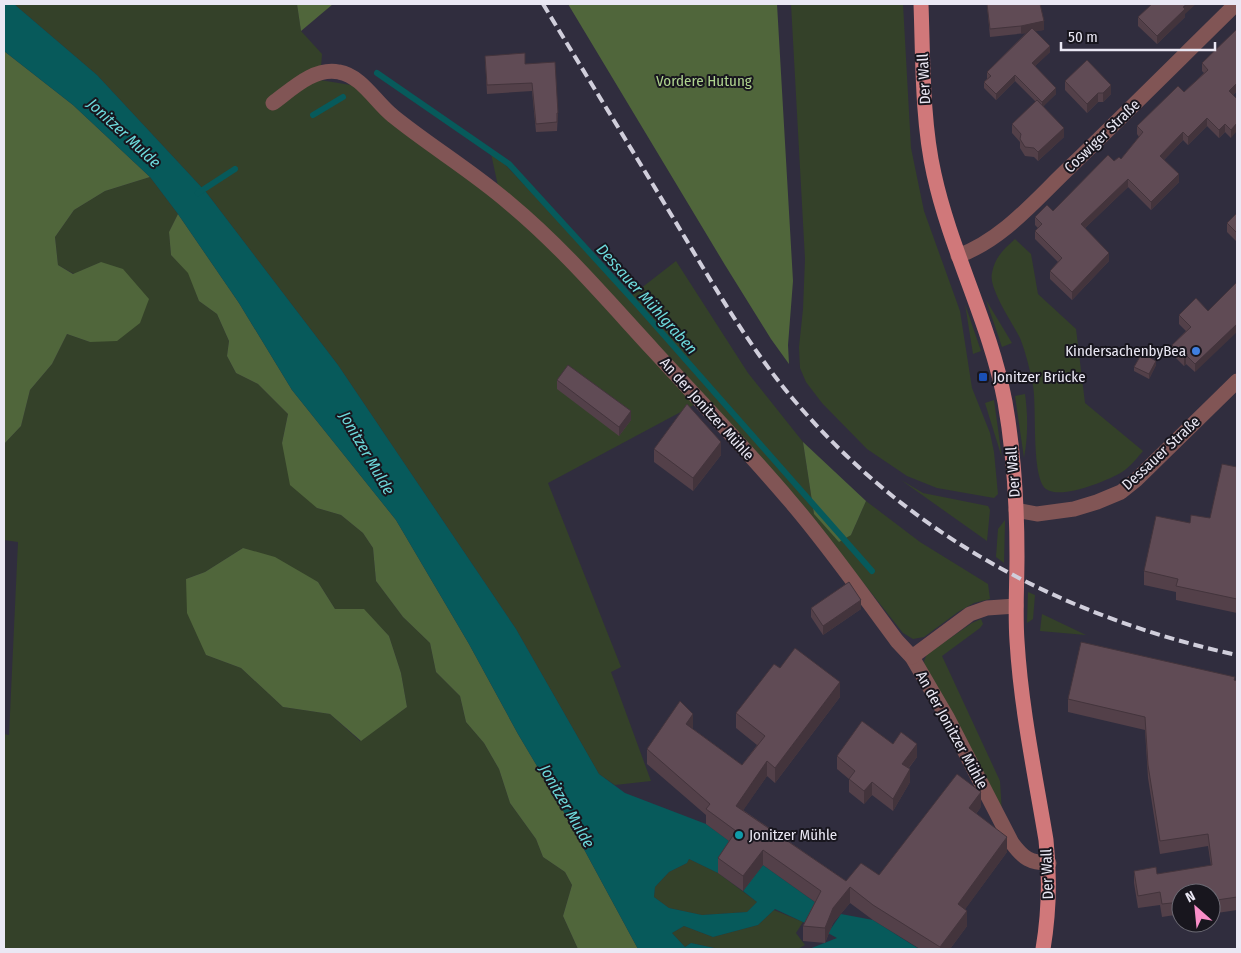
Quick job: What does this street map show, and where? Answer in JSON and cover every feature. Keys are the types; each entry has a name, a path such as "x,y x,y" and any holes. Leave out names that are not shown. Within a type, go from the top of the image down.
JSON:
{"main road":[{"name":"Der Wall","path":"921,4 929,146 934,174 942,207 958,256 983,321 1004,400 1014,467 1016,606 1021,691 1043,821 1048,863 1049,897 1043,949"}],"street":[{"name":"Coswiger Straße","path":"958,256 972,251 1001,233 1236,4"},
{"name":"An der Jonitzer Mühle","path":"273,102 319,73 326,71 349,75 391,115 460,164 510,203 553,243 779,488 897,641 912,657 947,717 1012,843 1026,859 1039,863 1048,863"},
{"name":"Dessauer Straße","path":"1016,510 1037,514 1074,509 1121,492 1136,480 1237,381"},
{"path":"912,657 970,614 987,608 1016,606"}],"shaded area":[{"path":"14,4 297,4 301,31 322,54 320,80 357,86 498,186 490,149 631,296 676,261 748,373 803,442 814,514 851,535 866,501 920,542 988,584 990,599 974,603 958,612 924,637 913,639 903,633 808,513 705,399 548,483 621,667 611,672 651,781 615,785 599,774 516,629 338,365 206,192 97,75"},
{"path":"791,4 903,4 911,148 924,211 960,311 972,388 990,433 998,494 994,498 937,488 907,476 867,449 822,403 806,382 800,368 799,347 805,259"},
{"path":"150,177 178,214 169,232 171,255 189,273 199,301 217,314 229,341 227,356 236,373 258,384 288,414 282,443 317,508 341,515 363,533 373,548 376,581 403,617 430,643 436,672 460,696 466,722 484,743 499,769 510,803 536,839 543,857 565,872 572,885 563,916 578,949 4,949 4,734 9,735 18,542 4,540 4,444 21,426 30,390 52,364 67,334 90,342 101,262 74,274 58,265 55,237 74,210 105,191","holes":["243,548 318,582 335,609 364,610 389,636 401,673 407,707 360,741 330,714 283,707 241,668 206,655 186,579 205,572"]},
{"path":"1015,239 1031,254 1038,294 1076,329 1085,403 1143,451 1122,472 1106,480 1073,491 1053,492 1046,489 1041,482 1036,457 1034,396 1029,368 1020,338 997,296 992,280 993,267 997,258"},
{"path":"986,300 1012,343 1002,347"},
{"path":"965,304 981,351 973,354"},
{"path":"1025,394 1027,426 1024,458 1015,396"},
{"path":"994,400 1002,458 985,403"},
{"path":"901,480 923,493 988,506 990,510 987,541"},
{"path":"1005,520 1004,563 996,557 998,529"},
{"path":"1028,592 1035,595 1033,619 1027,623"},
{"path":"1042,614 1086,635 1040,631"},
{"path":"981,619 983,624 980,628 942,656 1000,781 1002,813 925,669 924,661 927,654 972,623"},
{"path":"689,859 718,873 757,902 747,912 702,915 669,908 654,897 655,887 669,872 687,863"},
{"path":"774,910 803,922 796,933 805,945 798,949 719,949 691,943 685,947 672,933 684,926 713,937 758,925"}],"green space":[{"path":"297,4 333,4 301,31"},
{"name":"Vordere Hutung","path":"568,4 777,4 793,281 788,345 789,364 771,339 725,265"},
{"path":"4,51 73,105 150,177 105,191 74,210 55,237 58,265 73,274 101,262 123,269 149,299 140,323 117,341 90,342 67,334 52,364 30,390 21,426 4,444"},
{"path":"178,214 239,303 292,390 396,520 559,803 638,949 578,949 563,916 572,885 565,872 543,857 536,839 510,803 499,769 484,743 466,722 460,696 436,672 430,643 403,617 376,581 373,548 363,533 341,515 317,508 290,485 282,443 288,414 258,384 236,373 227,356 229,341 217,314 199,301 188,273 171,255 169,232"},
{"path":"803,442 866,501 851,535 839,542 814,514"},
{"path":"243,548 275,557 318,582 335,609 364,609 389,636 401,673 407,707 361,741 330,714 283,707 241,668 206,655 187,613 186,579 205,572"}],"water":[{"name":"Jonitzer Mulde","path":"4,4 14,4 97,75 206,192 338,365 516,629 599,774 625,793 706,824 736,846 718,873 689,859 687,863 669,872 655,887 654,897 669,908 702,915 747,912 757,902 743,891 763,865 833,915 820,930 775,909 758,925 713,937 684,926 672,933 685,947 691,943 719,949 638,949 559,803 396,520 292,390 239,303 178,214 150,177 73,105 4,51"},
{"path":"841,914 873,920 919,949 809,949 837,938 828,933"}],"building":[{"path":"987,4 1040,4 1044,21 1021,26 990,29"},
{"path":"1152,4 1187,4 1183,7 1185,9 1157,36 1138,17"},
{"path":"1032,28 1050,46 1032,63 1056,88 1042,102 1015,75 996,94 984,82 991,76 987,72"},
{"path":"1237,29 1237,83 1229,91 1237,99 1237,123 1231,130 1225,124 1219,130 1207,118 1188,137 1183,132 1160,156 1179,174 1151,202 1128,179 1081,224 1109,253 1072,292 1050,271 1062,258 1035,231 1042,224 1035,217 1047,205 1053,211 1108,155 1114,161 1119,157 1121,159 1143,132 1137,126 1178,86 1184,92 1208,70 1202,63"},
{"path":"525,53 525,64 555,62 557,122 536,124 532,83 487,85 485,56"},
{"path":"1087,60 1111,85 1103,93 1098,93 1087,104 1065,81"},
{"path":"1037,100 1064,128 1038,152 1034,148 1025,147 1020,139 1021,134 1012,124"},
{"path":"1237,213 1237,233 1227,223"},
{"path":"1237,282 1237,324 1195,364 1186,355 1184,358 1172,345 1191,327 1179,315 1196,298 1208,311"},
{"path":"1142,353 1156,361 1149,374 1134,367"},
{"path":"568,365 631,411 619,427 557,380"},
{"path":"687,404 721,442 693,478 654,449"},
{"path":"1222,464 1237,467 1237,599 1176,586 1178,579 1144,571 1156,516 1190,523 1191,515 1210,518"},
{"path":"849,582 861,600 823,626 811,608"},
{"path":"1081,642 1235,677 1234,680 1237,681 1237,897 1221,899 1221,883 1171,883 1171,903 1162,904 1160,892 1138,896 1134,871 1156,867 1157,874 1212,865 1208,834 1160,841 1148,765 1145,717 1068,699"},
{"path":"795,648 840,682 775,768 767,761 736,806 846,881 861,863 879,875 957,774 981,792 969,808 1007,837 958,904 967,911 940,947 873,905 850,887 833,908 825,928 803,926 821,891 763,850 743,876 718,858 736,831 706,809 710,804 647,749 680,701 693,714 686,724 742,765 765,736 736,713 774,664 780,668"},
{"path":"862,721 893,744 901,732 917,744 902,764 910,769 893,799 872,782 864,791 849,779 855,771 837,756"}],"waterway":[{"name":"Dessauer Mühlgraben","path":"377,73 509,164 633,300 872,571"},
{"name":"Dessauer Mühlgraben","path":"313,115 343,97"},
{"name":"Dessauer Mühlgraben","path":"198,193 235,169"}],"railway":[{"path":"543,4 744,333 793,399 838,448 887,491 939,530 993,564 1051,593 1111,618 1173,639 1237,655"}],"place":[{"name":"KindersachenbyBea","path":"1196,351"},
{"name":"Jonitzer Brücke","path":"983,377"},
{"name":"Jonitzer Mühle","path":"739,835"}]}
